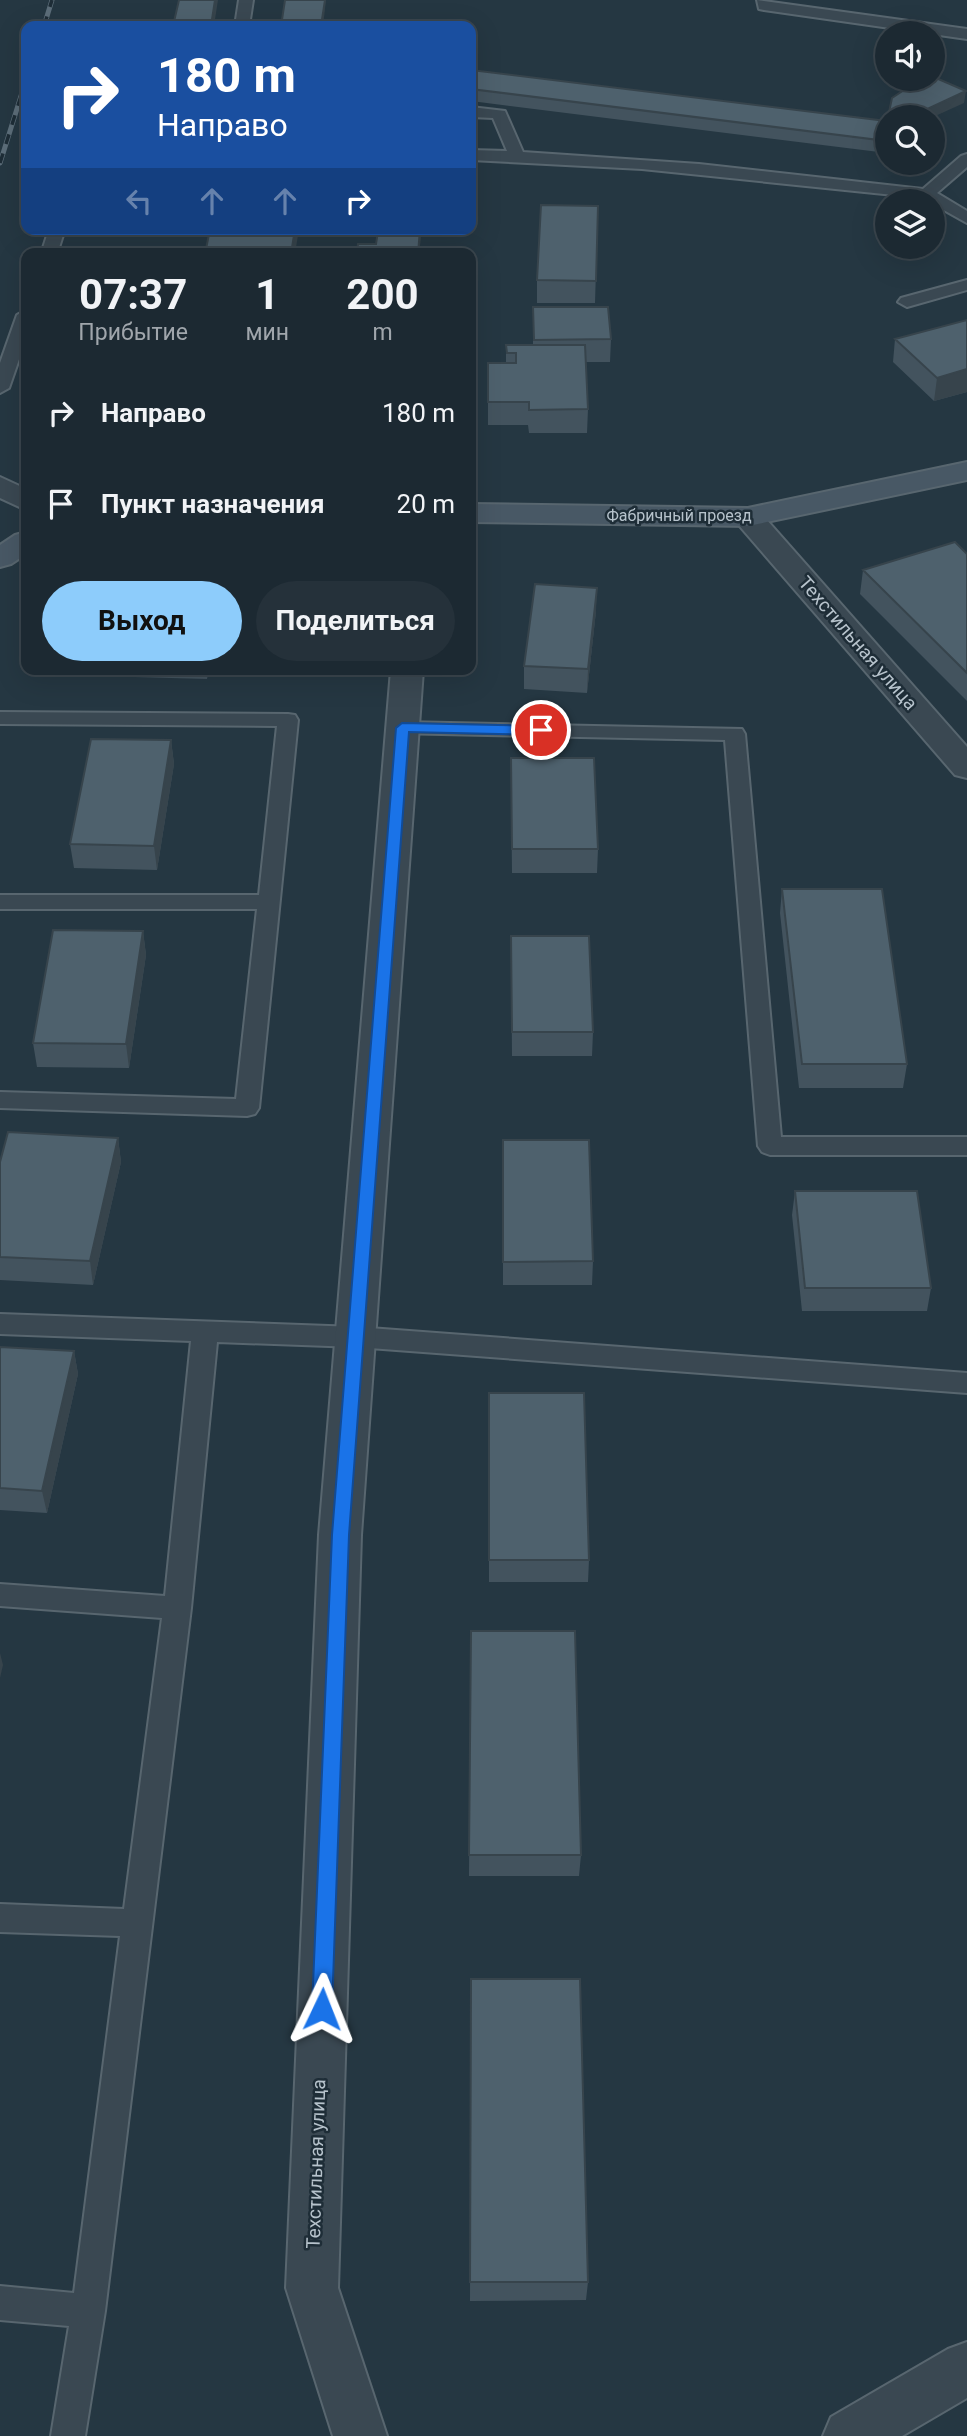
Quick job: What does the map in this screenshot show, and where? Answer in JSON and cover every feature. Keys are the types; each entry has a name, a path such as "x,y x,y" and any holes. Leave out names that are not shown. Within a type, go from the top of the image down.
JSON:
{"street":[{"name":"Фабричный проезд","path":"476,513 748,517 967,471"},
{"path":"0,486 21,498"},
{"name":"Техстильная улица","path":"748,517 967,768"},
{"path":"0,558 21,544"},
{"name":"Техстильная улица","path":"359,2436 312,2288 340,1535 407,675"},
{"path":"850,2436 967,2368"}],"lane":[{"path":"243,21 246,0"},
{"path":"764,0 764,6 967,34"},
{"path":"476,112 499,114 517,156"},
{"path":"476,155 691,170 878,189"},
{"path":"933,189 967,159"},
{"path":"945,205 967,218"},
{"path":"907,302 967,285"},
{"path":"0,388 21,329"},
{"path":"0,718 288,720 247,1108 0,1100"},
{"path":"402,728 735,734 770,1146 967,1146"},
{"path":"0,902 268,902"},
{"path":"0,1324 356,1337 967,1382"},
{"path":"68,2436 88,2311 177,1608 205,1332"},
{"path":"0,1595 177,1608"},
{"path":"0,1918 136,1923"},
{"path":"0,2303 88,2311"}],"building":[{"path":"179,0 215,0 212,21 174,21"},
{"path":"285,0 325,0 322,21 282,21"},
{"path":"476,71 875,120 875,140 476,90"},
{"path":"945,82 966,91 936,105 891,105 892,98 902,91 945,91"},
{"path":"541,205 598,206 596,281 537,280"},
{"path":"209,235 294,235 292,248 206,248"},
{"path":"377,235 420,235 418,248 358,248 358,244 376,244"},
{"path":"533,307 608,307 611,339 534,340"},
{"path":"967,320 967,369 937,378 895,339"},
{"path":"506,345 585,345 588,409 529,410 529,402 488,402 488,363 516,363 516,353 507,353"},
{"path":"955,542 967,554 967,673 863,570"},
{"path":"535,584 597,588 588,669 524,666"},
{"path":"91,739 171,740 154,846 70,844"},
{"path":"511,758 594,758 598,849 512,849"},
{"path":"782,889 882,889 907,1064 802,1064"},
{"path":"53,930 143,931 126,1044 33,1043"},
{"path":"511,936 589,936 593,1032 512,1032"},
{"path":"8,1132 118,1138 90,1261 0,1257 0,1162"},
{"path":"503,1140 589,1140 593,1261 503,1262"},
{"path":"795,1191 917,1191 931,1288 805,1288"},
{"path":"0,1347 74,1351 42,1491 0,1488"},
{"path":"489,1393 584,1393 589,1560 489,1560"},
{"path":"471,1631 575,1631 581,1855 469,1855"},
{"path":"471,1979 580,1979 588,2282 470,2282"}],"railway":[{"path":"46,21 52,0"},
{"path":"0,163 21,96"}],"route":[{"path":"322,2009 340,1535 402,728 541,730"}]}
